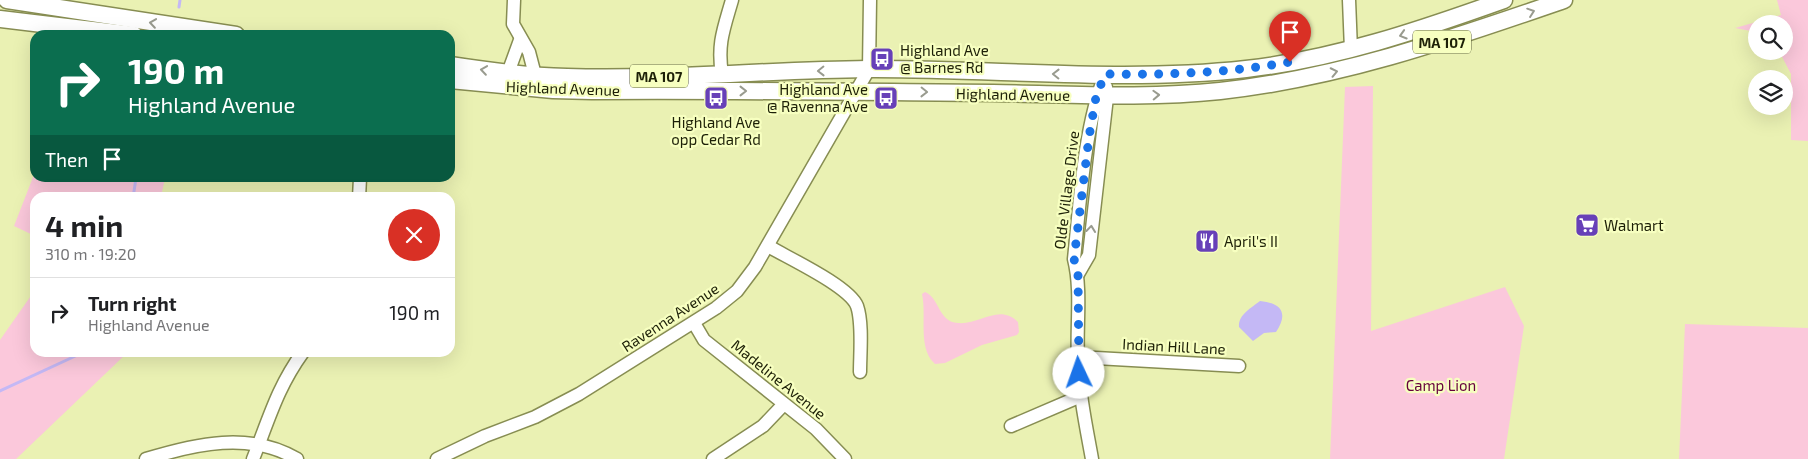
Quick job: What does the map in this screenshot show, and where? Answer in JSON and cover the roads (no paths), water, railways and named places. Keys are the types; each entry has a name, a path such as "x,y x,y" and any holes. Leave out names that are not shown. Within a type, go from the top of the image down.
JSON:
{"main road":[{"path":"7,0 203,30"},
{"name":"Highland Avenue","path":"455,66 508,73 604,77 869,69 1186,74 1248,69 1351,50 1426,28 1504,0"},
{"name":"Highland Avenue","path":"455,80 553,90 1031,93 1102,97 1220,91 1334,72 1403,54 1564,0"},
{"path":"0,19 92,30"}],"street":[{"path":"514,0 513,24 520,40 529,52 535,75"},
{"path":"722,74 719,55 720,39 732,0"},
{"path":"869,69 870,0"},
{"path":"1349,0 1351,50"},
{"path":"508,73 520,40"},
{"name":"Ravenna Avenue","path":"438,459 478,439 552,408 694,323 737,291 751,274 768,246 858,92 869,69"},
{"name":"Olde Village Drive","path":"1092,459 1081,396 1078,358 1078,274 1074,259 1105,74"},
{"path":"768,246 836,285 852,299 858,315 860,372"},
{"name":"Madeline Avenue","path":"694,323 704,340 816,429 845,459"},
{"path":"253,459 275,398 287,374 299,357"},
{"name":"Indian Hill Lane","path":"1078,358 1239,366"},
{"path":"1011,426 1081,396"},
{"path":"713,459 763,426 784,404"},
{"path":"146,459 206,445 236,442 260,443 297,459"}],"waterway":[{"path":"179,7 180,0"},
{"path":"134,192 135,182"},
{"path":"0,391 73,357"}],"place":[{"name":"Highland Ave @ Barnes Rd","path":"882,59"},
{"name":"Highland Ave opp Cedar Rd","path":"716,98"},
{"name":"Highland Ave @ Ravenna Ave","path":"886,98"},
{"name":"Walmart","path":"1587,225"},
{"name":"April's II","path":"1207,241"}],"park label":[{"name":"Camp Lion","path":"1441,385"}]}
